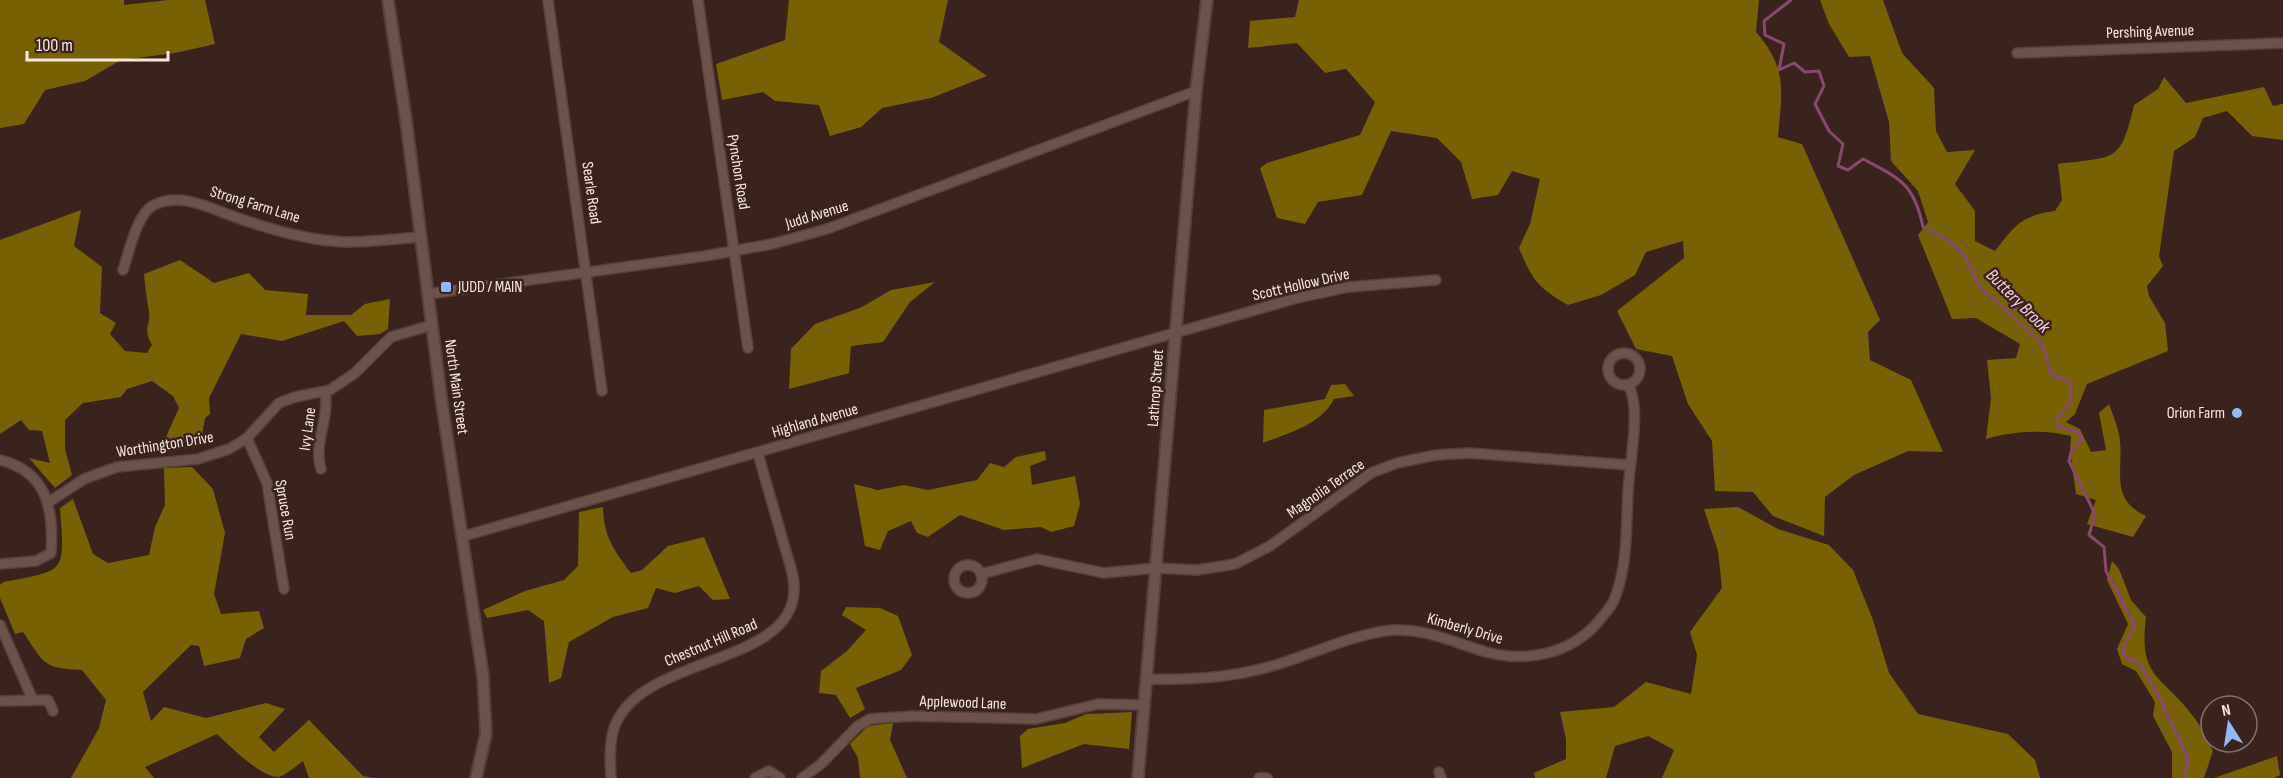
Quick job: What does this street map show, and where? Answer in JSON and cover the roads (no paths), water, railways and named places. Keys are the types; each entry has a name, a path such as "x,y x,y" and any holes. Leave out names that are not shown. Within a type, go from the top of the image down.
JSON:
{"street":[{"name":"North Main Street","path":"388,0 432,325 464,536 486,711 486,734 476,778"},
{"name":"Searle Road","path":"548,0 602,391"},
{"name":"Pynchon Road","path":"698,0 748,348"},
{"name":"Lathrop Street","path":"1138,778 1196,91 1207,0"},
{"name":"Pershing Avenue","path":"2017,53 2283,43"},
{"name":"Judd Avenue","path":"428,294 734,251 827,229 1196,91"},
{"name":"Strong Farm Lane","path":"123,270 140,218 154,205 179,201 197,202 239,219 323,240 368,241 420,237"},
{"name":"Scott Hollow Drive","path":"1175,333 1324,292 1436,280"},
{"name":"Worthington Drive","path":"49,502 84,479 112,468 208,456 234,447 247,438 279,403 298,396 325,392 351,376 391,337 432,325"},
{"name":"Highland Avenue","path":"464,536 1175,333"},
{"name":"Kimberly Drive","path":"1146,680 1234,676 1273,666 1366,634 1400,629 1420,631 1509,656 1535,656 1558,650 1587,634 1614,602 1625,547 1635,405 1634,393 1628,385"},
{"name":"Ivy Lane","path":"321,469 318,455 326,409 325,392"},
{"name":"Spruce Run","path":"247,438 267,483 284,589"},
{"name":"Chestnut Hill Road","path":"610,778 614,730 631,701 642,690 747,646 771,633 792,606 795,590 791,567 758,453"},
{"name":"Magnolia Terrace","path":"981,574 1037,559 1104,573 1155,568 1219,567 1254,557 1364,478 1412,460 1436,455 1469,453 1629,465"},
{"path":"0,460 14,463 35,478 49,502 53,531 51,553 36,561 0,564"},
{"path":"0,625 32,698"},
{"path":"0,701 32,698 48,700 52,711"},
{"name":"Applewood Lane","path":"801,778 821,764 858,726 870,719 912,717 1036,719 1098,704 1144,705"},
{"path":"756,778 769,771 780,778"},
{"path":"1259,778 1267,778"}],"waterway":[{"name":"Buttery Brook","path":"1791,0 1764,21 1765,35 1784,44 1779,70 1794,63 1805,72 1819,71 1824,86 1815,104 1829,131 1843,144 1838,166 1848,170 1863,159 1904,184 1915,201 1923,227 1953,243 1965,256 1979,286 2042,343 2051,375 2070,381 2071,403 2056,419 2059,427 2078,432 2082,440 2071,452 2069,461 2095,514 2089,535 2104,547 2106,571 2135,626 2122,649 2126,659 2138,661 2157,693 2188,758 2185,778"}],"place":[{"name":"JUDD / MAIN","path":"446,287"},
{"name":"Orion Farm","path":"2237,413"}]}
